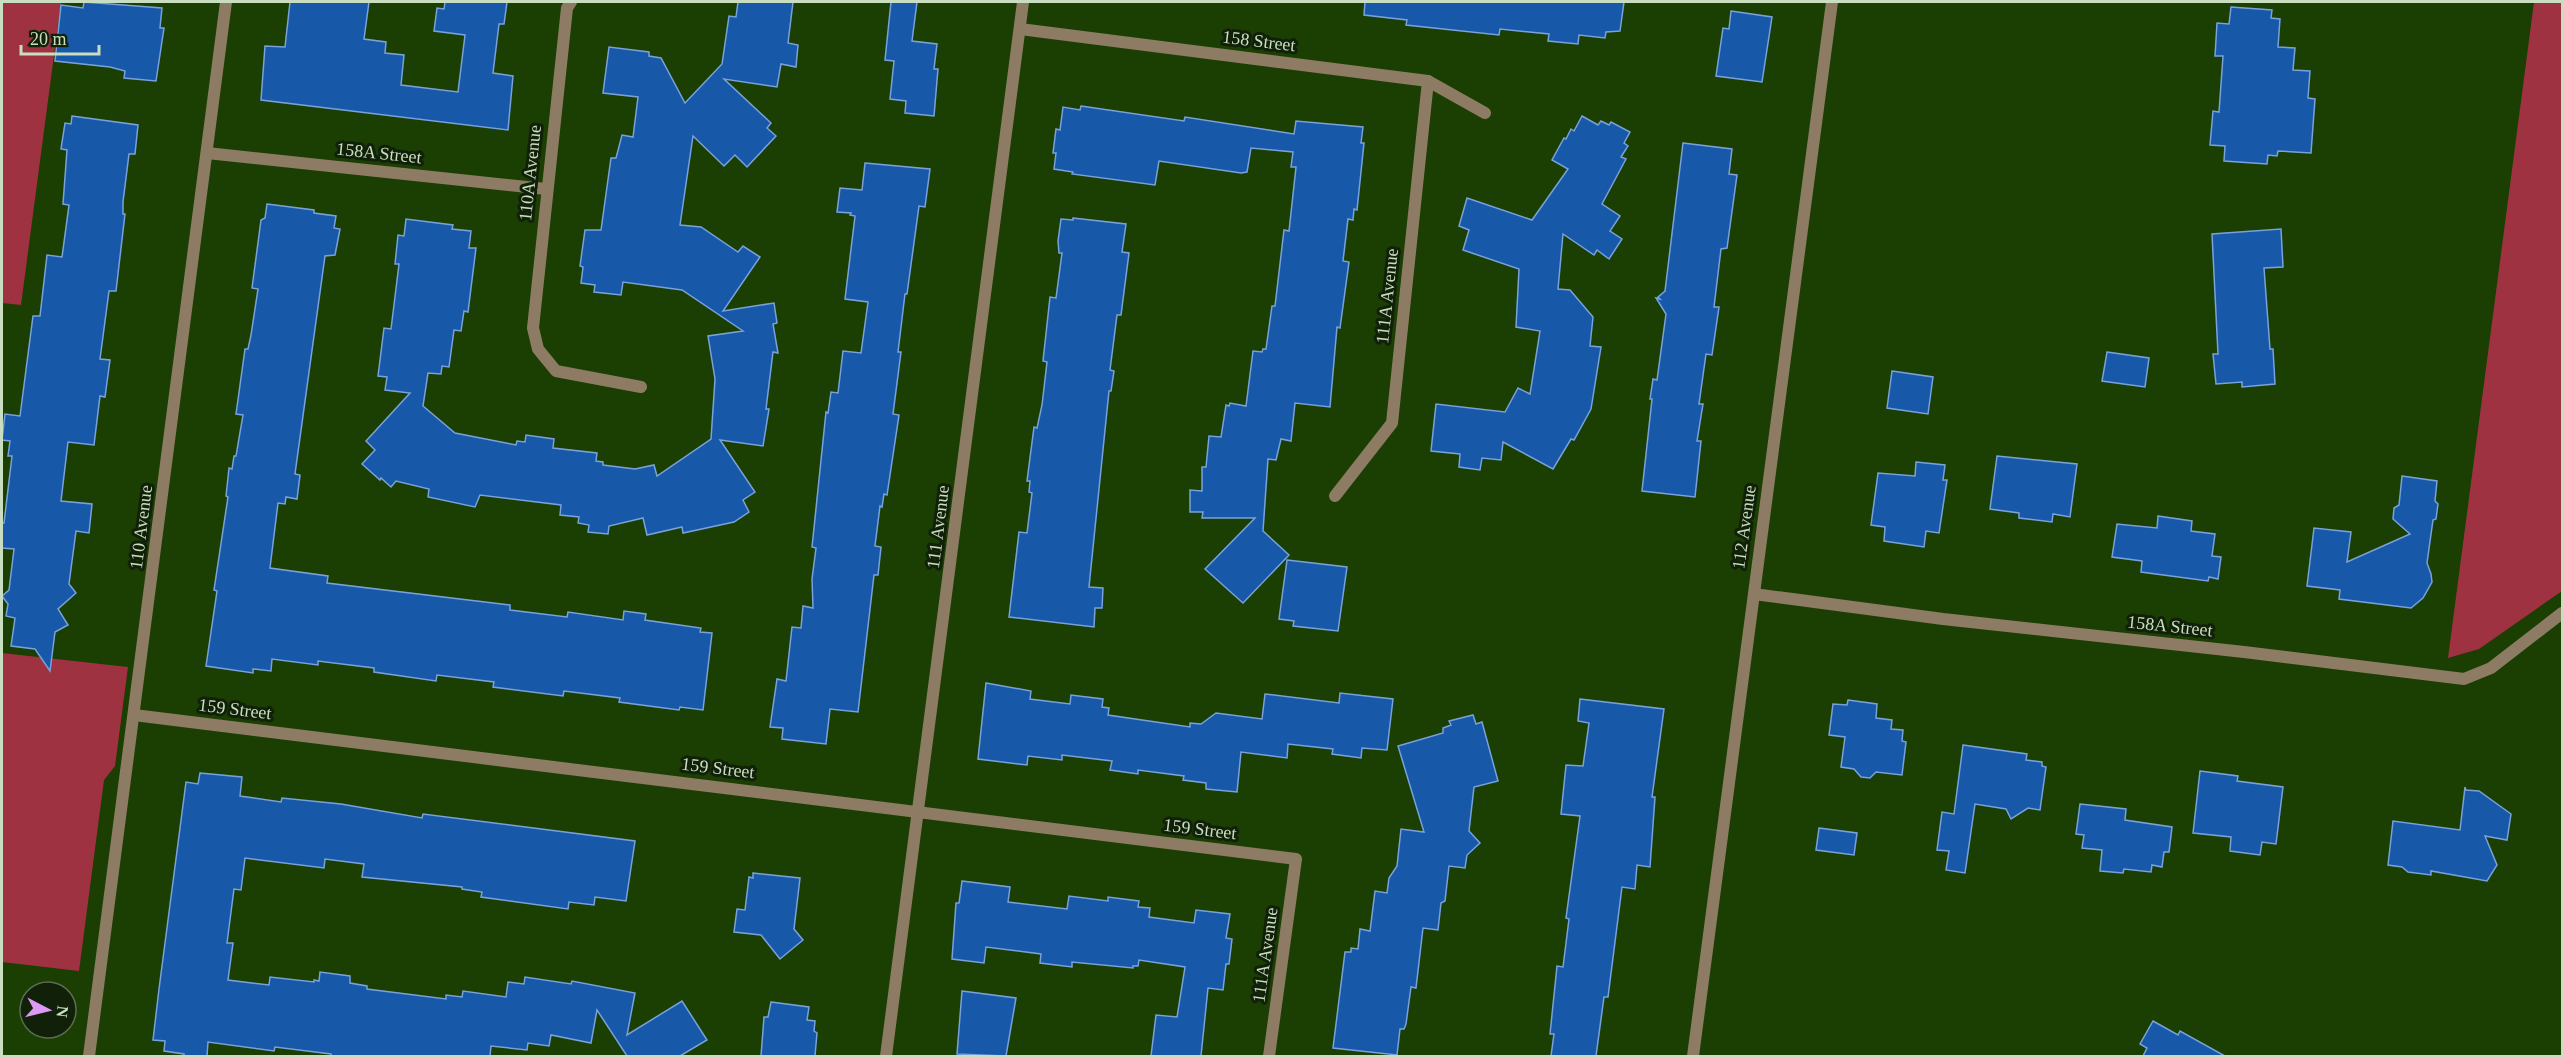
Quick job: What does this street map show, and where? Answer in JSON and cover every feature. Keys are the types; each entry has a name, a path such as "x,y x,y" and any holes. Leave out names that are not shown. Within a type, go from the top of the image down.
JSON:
{"street":[{"name":"110 Avenue","path":"89,1056 226,2"},
{"name":"110A Avenue","path":"571,2 567,8 533,328 538,349 556,371 640,387"},
{"name":"111 Avenue","path":"886,1056 1023,2"},
{"name":"112 Avenue","path":"1693,1056 1832,2"},
{"name":"158 Street","path":"1020,29 1428,81 1485,113"},
{"name":"111A Avenue","path":"1335,496 1392,423 1428,81"},
{"name":"158A Street","path":"207,153 546,189"},
{"name":"158A Street","path":"1754,594 1943,619 2464,679 2491,668 2562,613"},
{"name":"159 Street","path":"134,715 1296,859"},
{"name":"111A Avenue","path":"1269,1056 1296,859"}],"shaded area":[{"path":"2,2 61,2 21,305 2,303"},
{"path":"2534,2 2562,2 2562,591 2479,649 2448,658"},
{"path":"2,653 128,667 115,766 104,780 79,971 2,962"}],"building":[{"path":"84,2 162,8 160,28 164,28 156,81 124,78 125,71 110,67 55,61 61,5 83,8"},
{"path":"290,2 369,2 364,39 386,42 385,53 404,55 401,85 458,92 465,35 434,31 437,8 444,9 445,2 507,2 504,24 499,24 493,73 513,76 508,130 261,100 265,46 285,47"},
{"path":"738,2 793,2 788,43 798,45 796,67 781,64 777,87 724,79 771,123 767,128 776,136 747,167 735,155 724,166 693,136 680,225 701,227 738,252 743,246 760,257 723,311 774,303 777,323 773,324 778,353 773,352 766,409 769,409 763,446 720,440 755,492 743,500 749,512 734,522 683,533 682,527 647,535 643,518 609,526 608,534 588,532 589,525 578,523 579,517 560,515 561,505 480,495 475,507 428,497 429,489 396,481 391,487 381,478 380,480 362,464 375,450 366,441 410,393 385,390 387,377 378,376 384,328 391,329 399,264 395,264 398,235 404,236 406,219 453,225 452,229 471,231 469,248 476,248 468,312 464,311 461,331 454,330 449,367 442,366 441,374 428,373 423,406 455,433 516,445 517,441 525,442 526,435 554,439 553,448 597,453 596,461 603,462 603,465 635,469 654,465 657,476 711,439 715,379 708,336 743,331 682,290 623,282 621,295 594,292 595,285 581,283 583,267 580,266 585,230 601,230 611,158 616,158 622,135 633,137 638,97 603,93 609,47 649,52 649,56 661,58 685,103 722,64 729,16 736,17"},
{"path":"891,2 917,2 912,41 937,44 934,69 938,69 934,116 905,113 906,101 890,99 894,61 885,60"},
{"path":"1365,2 1624,2 1620,31 1606,32 1605,38 1579,35 1578,44 1548,41 1549,34 1500,29 1499,35 1406,25 1407,20 1364,15"},
{"path":"2231,7 2272,10 2271,18 2280,19 2278,47 2295,48 2293,70 2310,71 2308,98 2315,99 2311,153 2278,151 2277,156 2268,155 2267,164 2224,161 2225,146 2210,145 2213,111 2219,112 2223,56 2215,56 2217,23 2229,24"},
{"path":"1731,11 1772,17 1762,82 1716,76 1723,28 1729,29"},
{"path":"1081,106 1184,121 1185,117 1294,134 1296,121 1363,127 1361,143 1364,143 1357,210 1354,209 1353,220 1348,219 1343,261 1349,262 1340,328 1337,327 1330,407 1295,403 1291,441 1281,439 1276,460 1268,459 1263,531 1289,555 1243,603 1205,569 1255,518 1202,518 1203,512 1190,512 1190,490 1202,491 1202,467 1206,467 1209,436 1221,437 1226,405 1229,406 1230,403 1246,406 1253,351 1262,352 1266,349 1272,306 1275,306 1284,230 1289,231 1296,167 1291,167 1293,152 1251,148 1247,172 1241,173 1159,161 1155,185 1072,174 1073,172 1054,169 1056,129 1060,130 1063,107 1080,110"},
{"path":"72,116 138,125 135,154 129,154 116,291 109,291 100,359 110,360 105,397 100,396 94,445 68,442 61,501 92,504 89,533 76,531 69,584 76,593 58,609 68,625 55,632 50,671 35,649 11,646 15,618 6,616 8,604 2,596 9,590 14,549 2,548 2,523 4,523 12,456 8,456 10,441 2,440 5,414 20,416 33,316 40,316 47,255 62,257 69,205 63,204 67,150 61,149 65,123 71,124"},
{"path":"1582,116 1598,125 1601,121 1609,125 1611,122 1630,132 1624,143 1628,146 1621,157 1626,159 1602,204 1620,216 1610,231 1622,239 1609,259 1597,250 1594,255 1563,234 1558,289 1570,290 1593,317 1590,346 1601,347 1591,409 1574,440 1571,439 1553,469 1503,442 1501,460 1482,458 1480,470 1459,467 1460,454 1431,451 1436,404 1505,412 1518,388 1530,394 1540,331 1516,327 1519,269 1463,250 1469,230 1459,226 1467,198 1532,220 1568,169 1552,160 1564,138 1566,139 1571,129 1574,131"},
{"path":"1683,143 1732,149 1729,174 1737,175 1727,248 1721,249 1714,307 1719,307 1712,355 1706,354 1699,404 1703,404 1697,441 1701,441 1695,497 1642,491 1652,399 1650,399 1653,379 1657,380 1666,314 1656,298 1660,299 1658,297 1665,291"},
{"path":"865,163 930,169 925,207 919,206 907,294 905,294 893,414 899,415 887,495 884,494 882,507 880,506 875,546 881,547 878,575 874,575 858,712 830,709 826,744 782,739 783,728 770,727 777,679 786,681 792,627 801,628 803,606 813,608 812,579 816,548 812,547 826,412 828,413 831,392 838,393 843,351 861,353 868,302 845,299 855,216 850,215 851,213 837,212 840,188 862,190"},
{"path":"267,204 314,210 314,213 336,216 334,228 340,229 335,255 325,256 295,474 300,475 297,499 286,497 285,504 278,503 270,568 328,576 327,583 510,605 510,610 567,617 568,612 623,620 624,611 646,614 645,620 701,628 700,632 712,633 703,710 680,707 679,710 619,702 620,698 564,691 563,696 493,687 494,682 437,675 436,681 374,672 374,668 318,661 318,665 272,659 271,671 253,669 253,673 206,666 217,591 214,590 228,497 226,496 229,468 232,469 234,456 236,456 243,415 236,414 245,349 248,349 258,289 252,288 261,220 265,218"},
{"path":"1073,218 1126,224 1122,252 1129,253 1121,315 1117,315 1110,370 1114,371 1111,391 1109,391 1089,587 1103,588 1102,608 1095,608 1094,627 1009,617 1019,532 1027,533 1032,493 1029,492 1030,481 1027,481 1034,427 1037,428 1042,405 1047,362 1043,361 1050,297 1056,298 1062,253 1059,253 1058,241 1061,219 1073,220"},
{"path":"2281,229 2283,267 2264,268 2275,384 2242,387 2242,382 2216,384 2213,354 2218,354 2212,234"},
{"path":"2107,352 2149,358 2145,387 2102,381"},
{"path":"1892,371 1933,377 1928,414 1887,408"},
{"path":"1997,456 2077,464 2070,517 2053,514 2052,522 2019,518 2019,513 1990,509"},
{"path":"1916,462 1945,465 1943,480 1947,480 1939,533 1926,531 1924,547 1884,541 1885,527 1871,525 1878,473 1915,476"},
{"path":"2402,476 2437,481 2435,501 2438,504 2436,519 2433,520 2427,563 2432,582 2423,598 2411,608 2339,599 2340,590 2307,586 2314,528 2351,532 2347,562 2410,534 2393,519 2394,508 2399,505"},
{"path":"2158,516 2192,521 2191,531 2215,534 2212,556 2221,557 2218,579 2209,577 2208,581 2141,572 2142,561 2112,557 2117,524 2157,528"},
{"path":"1287,560 1347,567 1338,631 1293,626 1294,621 1279,619"},
{"path":"986,683 1031,691 1030,699 1070,704 1071,695 1103,699 1102,707 1109,708 1108,715 1190,727 1190,723 1201,724 1216,713 1262,719 1265,694 1339,703 1340,693 1393,699 1387,750 1362,748 1361,758 1332,754 1333,749 1288,744 1287,758 1241,752 1237,792 1206,789 1206,783 1183,780 1184,776 1138,770 1138,774 1110,770 1112,761 1062,755 1062,760 1028,756 1027,765 978,759"},
{"path":"1580,699 1664,709 1652,797 1655,797 1650,867 1637,865 1635,889 1622,887 1608,997 1604,997 1596,1056 1551,1056 1554,1034 1550,1034 1557,966 1563,967 1569,919 1566,918 1580,816 1561,814 1566,765 1583,766 1589,723 1578,721"},
{"path":"1848,700 1877,704 1876,718 1892,720 1891,729 1903,730 1902,741 1906,742 1902,775 1876,772 1870,778 1861,777 1854,769 1841,767 1845,737 1829,735 1833,704 1847,705"},
{"path":"1473,715 1476,724 1482,722 1498,781 1474,787 1469,831 1480,843 1467,855 1465,868 1449,866 1445,901 1441,903 1438,930 1423,928 1416,988 1411,987 1406,1024 1404,1029 1400,1029 1397,1055 1333,1048 1345,952 1351,952 1351,948 1358,949 1360,929 1370,931 1375,891 1387,893 1389,878 1397,866 1401,829 1424,832 1398,746 1443,733 1443,728 1451,725 1449,721"},
{"path":"1963,745 2027,754 2026,760 2042,762 2042,766 2046,767 2040,810 2028,808 2011,819 2006,809 1975,804 1965,873 1946,870 1949,851 1937,850 1942,812 1954,814"},
{"path":"2200,771 2238,776 2237,781 2283,787 2276,844 2262,842 2260,855 2230,851 2231,837 2193,833"},
{"path":"200,773 242,777 240,796 281,802 282,798 341,804 422,818 423,814 635,841 626,901 595,897 594,905 569,902 568,909 481,897 482,892 462,889 462,887 362,877 364,864 325,859 324,868 245,858 241,890 234,889 227,943 233,943 228,980 269,985 270,977 314,982 314,980 319,981 320,972 350,976 350,983 367,986 367,989 446,999 446,995 462,997 463,991 506,997 508,982 524,984 525,977 571,984 572,981 635,993 627,1035 682,1001 707,1040 680,1056 627,1056 597,1010 591,1043 551,1035 549,1046 528,1043 527,1050 491,1046 490,1056 331,1056 331,1054 275,1047 274,1051 208,1042 207,1056 184,1056 184,1054 164,1051 165,1041 153,1040 159,989 186,782 198,784"},
{"path":"2465,787 2466,790 2479,791 2511,814 2507,840 2485,836 2497,865 2487,881 2431,871 2431,875 2408,872 2402,867 2388,865 2393,821 2460,830"},
{"path":"2080,804 2126,809 2125,820 2172,827 2169,852 2164,852 2162,867 2152,865 2151,872 2124,869 2123,873 2100,871 2102,850 2082,848 2084,835 2076,834"},
{"path":"1819,828 1857,833 1854,855 1816,850"},
{"path":"753,873 800,878 794,929 803,940 780,959 761,935 734,932 737,909 745,910 749,877 753,878"},
{"path":"962,881 1010,887 1008,902 1067,909 1069,896 1108,901 1108,897 1139,901 1138,907 1150,908 1149,917 1194,923 1196,910 1230,914 1226,938 1232,939 1229,964 1226,964 1223,990 1208,988 1201,1056 1151,1056 1156,1015 1177,1017 1185,967 1139,960 1138,966 1133,966 1133,968 1072,962 1072,967 1040,963 1041,954 986,947 984,963 952,959 956,903 959,903"},
{"path":"962,991 1016,998 1006,1056 957,1054"},
{"path":"771,1002 809,1007 807,1020 815,1021 814,1031 817,1033 815,1056 761,1056 764,1017 768,1017"},
{"path":"2153,1021 2178,1035 2180,1031 2225,1056 2143,1056 2147,1048 2140,1044"}]}
